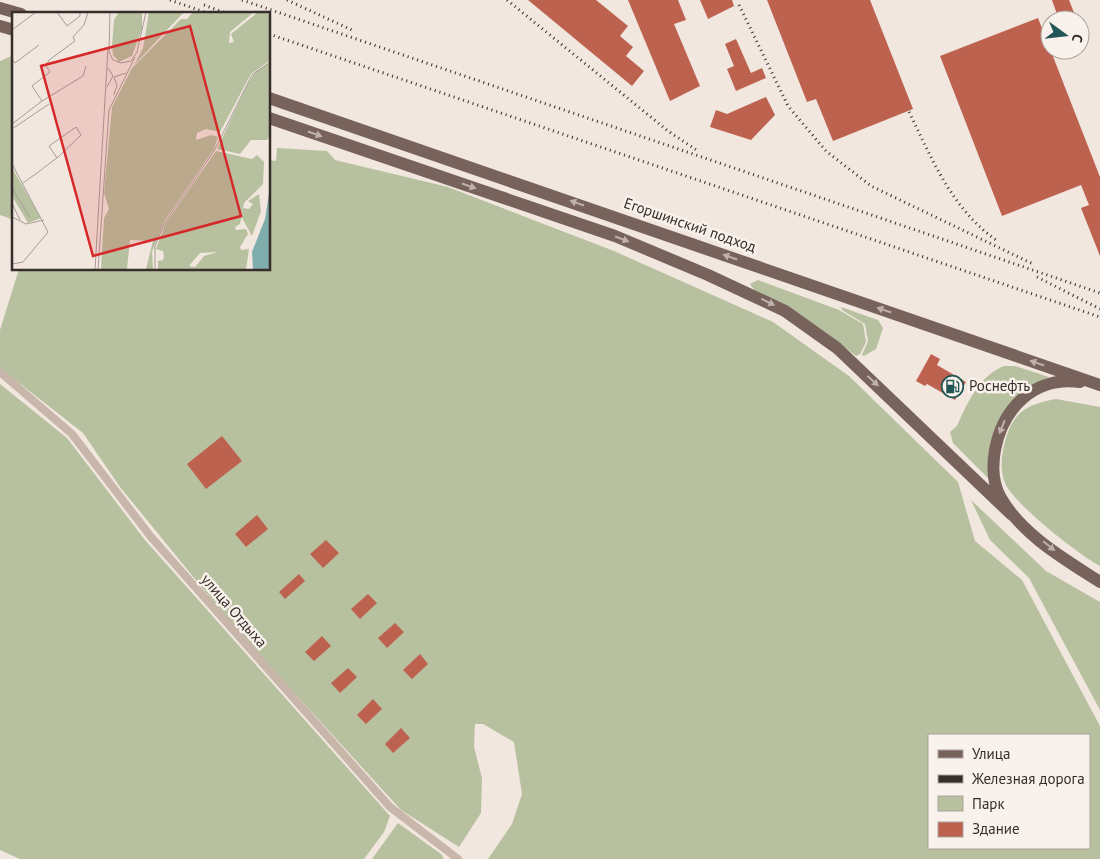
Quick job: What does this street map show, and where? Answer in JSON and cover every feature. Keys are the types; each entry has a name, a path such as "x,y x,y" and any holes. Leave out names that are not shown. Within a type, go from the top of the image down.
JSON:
{"main road":[{"path":"0,8 14,12"},
{"name":"Егоршинский подход","path":"270,98 1100,385"},
{"path":"270,118 615,236 708,275 786,311 837,348 1012,515 1057,553 1100,582"},
{"path":"1012,515 996,487 993,467 999,432 1011,409 1028,393 1048,384 1066,381 1100,385"}],"street":[{"name":"улица Отдыха","path":"0,372 72,434 151,536 390,807 458,859"}],"green space":[{"path":"12,56 12,219 0,215 0,61"},
{"path":"277,148 327,151 335,160 448,187 614,251 773,322 849,376 958,482 975,541 1022,580 1100,726 1100,859 488,859 512,824 522,794 514,742 483,724 475,724 474,747 482,778 481,813 459,847 401,810 235,628 120,487 83,433 0,368 0,330 19,270 270,270 270,160 276,161"},
{"path":"758,280 839,310 863,324 866,342 860,354 856,356 822,330 755,291 750,284"},
{"path":"841,307 878,320 883,328 876,349 864,356 862,355 868,341 865,324 842,310"},
{"path":"1004,366 1015,366 1049,377 1020,394 1001,417 990,445 988,478 953,443 950,432 957,426 970,399 981,383 996,370"},
{"path":"0,384 67,438 145,540 390,816 384,832 364,859 20,859 0,850"},
{"path":"1056,399 1100,407 1100,566 1033,516 1011,492 1003,477 1003,449 1009,428 1024,410 1038,403"},
{"path":"971,500 1046,571 1100,602 1100,710 1029,578 990,540"},
{"path":"398,823 441,854 444,859 372,859"}],"building":[{"path":"528,0 596,0 628,26 620,36 633,47 626,56 644,71 632,86"},
{"path":"628,0 678,0 686,20 674,24 700,86 670,101"},
{"path":"700,0 732,0 734,6 708,19"},
{"path":"767,0 870,0 913,109 833,141 816,99 807,102"},
{"path":"1052,0 1069,0 1073,10 1056,10"},
{"path":"1038,18 1040,23 1040,60 1054,60 1100,177 1100,256 1081,208 1089,205 1081,185 1002,216 940,56"},
{"path":"736,39 751,73 762,68 766,78 736,91 727,69 734,66 725,44"},
{"path":"766,97 775,115 751,140 710,127 716,110 727,114"},
{"path":"931,354 940,359 937,365 966,382 955,400 927,384 925,386 916,381"},
{"path":"222,436 242,461 206,489 187,464"},
{"path":"257,515 268,529 246,547 235,534"},
{"path":"326,540 339,553 323,568 310,554"},
{"path":"299,574 305,581 285,599 279,592"},
{"path":"368,594 377,603 360,619 351,609"},
{"path":"395,623 404,632 387,648 378,638"},
{"path":"322,636 331,646 314,661 305,652"},
{"path":"420,654 428,664 412,679 403,670"},
{"path":"348,668 357,677 340,693 331,683"},
{"path":"373,699 382,709 366,724 357,715"},
{"path":"401,728 410,738 393,753 385,744"}],"railway":[{"path":"170,0 204,12"},
{"path":"242,0 1100,293"},
{"path":"287,0 352,30"},
{"path":"507,0 668,131 698,151"},
{"path":"204,5 223,12"},
{"path":"739,5 788,106 826,151 871,186 1033,264"},
{"path":"270,34 1100,317"},
{"path":"909,112 935,165 955,198 967,214 996,240"},
{"path":"1037,277 1100,309"}],"place":[{"name":"Роснефть","path":"953,386"}]}
